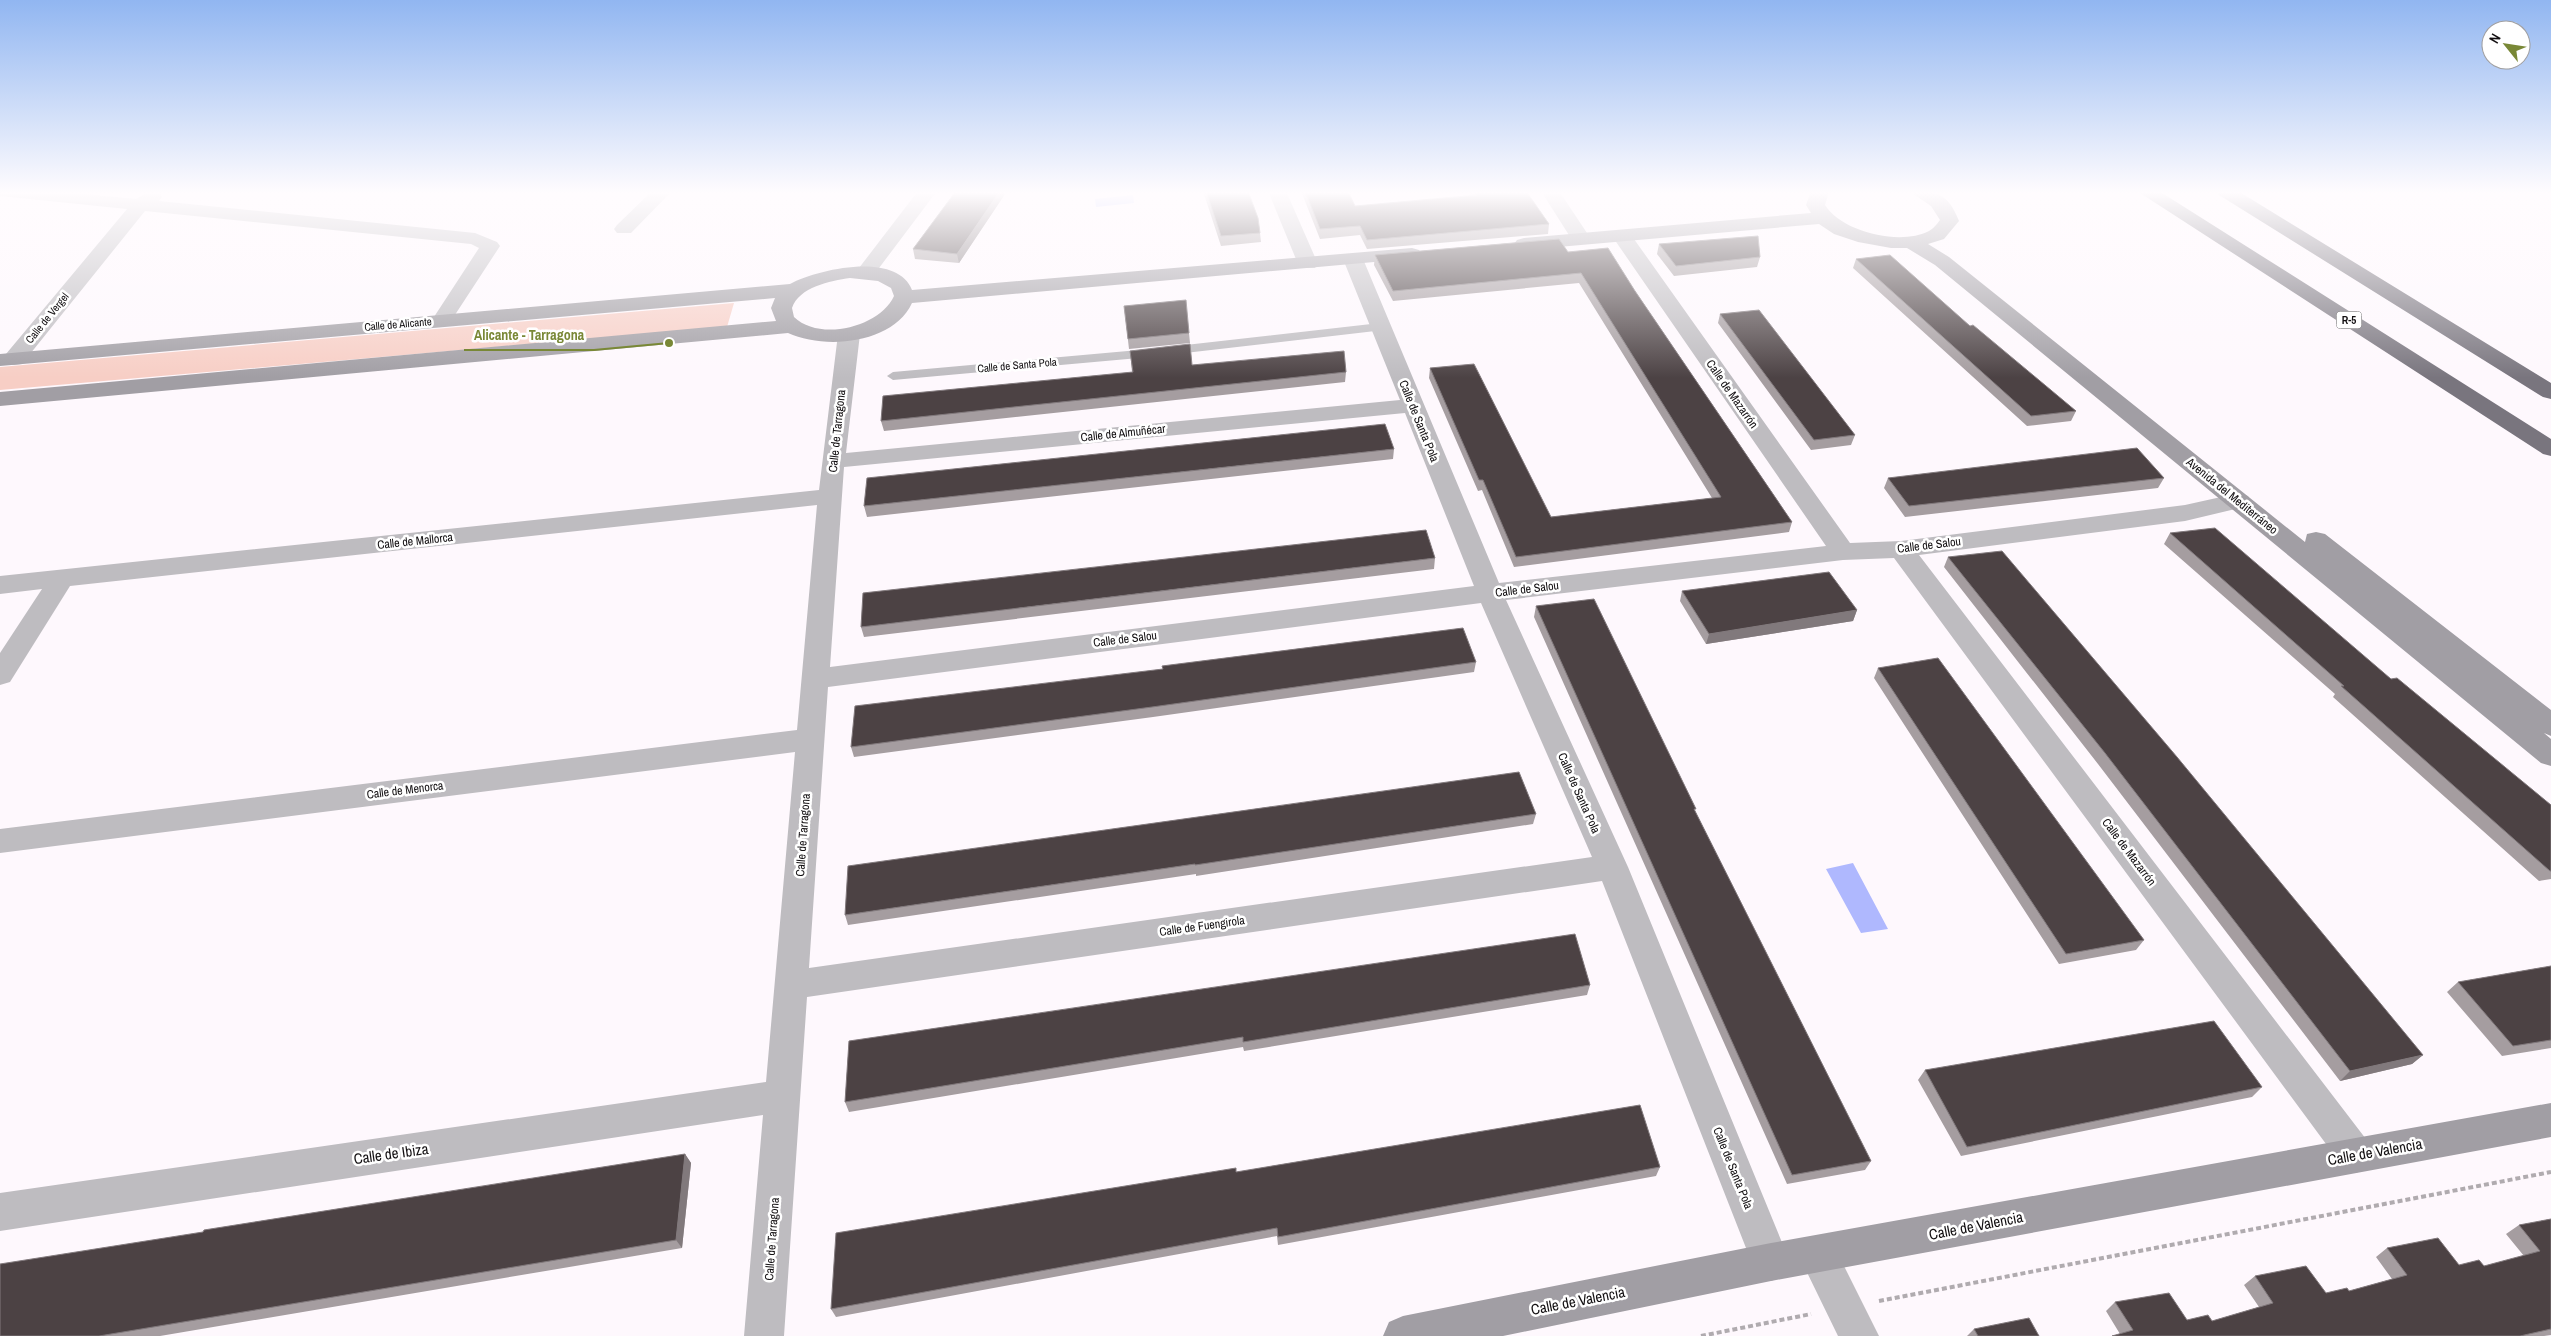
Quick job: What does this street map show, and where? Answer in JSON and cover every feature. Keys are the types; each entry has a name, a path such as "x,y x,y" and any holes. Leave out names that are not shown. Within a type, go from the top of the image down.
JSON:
{"highway":[{"name":"R-5","path":"2244,253 2551,449"},
{"path":"2326,253 2551,392"}],"street":[{"name":"Calle de Vergel","path":"7,359 98,253"},
{"path":"442,320 485,253"},
{"path":"866,272 880,253"},
{"path":"1303,253 1308,264"},
{"path":"906,296 1308,264 1417,253"},
{"name":"Calle de Mazarrón","path":"1634,253 1843,552"},
{"name":"Avenida del Mediterráneo","path":"1930,253 1942,261 2551,755"},
{"name":"Avenida del Mediterráneo","path":"1957,253 2551,725"},
{"name":"Calle de Santa Pola","path":"1353,259 1490,593 1612,867 1771,1262"},
{"path":"0,399 791,326 815,334 848,334 867,330 889,319 903,306 906,296 903,288 894,280 866,272 835,274 820,278 795,290 786,299 782,308 784,318 791,326"},
{"name":"Calle de Alicante","path":"7,359 795,290"},
{"name":"Calle de Tarragona","path":"764,1336 830,496 848,334"},
{"name":"Calle de Almuñécar","path":"833,461 1413,405"},
{"name":"Calle de Mallorca","path":"0,585 830,496"},
{"name":"Calle de Salou","path":"815,679 1490,593 1843,552 1901,549 2185,513 2239,501"},
{"name":"Calle de Mazarrón","path":"1901,549 2356,1155"},
{"path":"0,674 62,578"},
{"name":"Calle de Menorca","path":"0,841 810,739"},
{"name":"Calle de Fuengirola","path":"792,984 1612,867"},
{"name":"Calle de Ibiza","path":"0,1212 783,1096"},
{"name":"Calle de Valencia","path":"1402,1336 1771,1262 1818,1256 2551,1120"},
{"path":"1818,1256 1852,1321"}],"lane":[{"name":"Calle de Santa Pola","path":"893,376 1150,353 1380,327"}],"path":[{"path":"1701,1336 1852,1321 2551,1172"}],"shaded area":[{"path":"734,303 727,327 0,390 0,367"}],"water":[{"path":"1853,863 1888,929 1861,933 1826,869"}],"building":[{"path":"1394,253 1611,253 1792,522 1516,557 1483,480 1479,480 1430,368 1474,364 1551,517 1721,497 1581,273 1393,291 1375,255"},
{"path":"1666,253 1760,253 1760,257 1676,266"},
{"path":"1890,255 1970,326 1973,325 2076,411 2031,416 1856,259"},
{"path":"1186,300 1189,333 1128,339 1124,306"},
{"path":"1759,310 1855,435 1814,440 1720,314"},
{"path":"1190,344 1192,365 1344,351 1346,372 881,421 883,396 1133,372 1130,351"},
{"path":"1385,424 1394,449 864,506 867,478"},
{"path":"2137,448 2164,478 1909,506 1888,478"},
{"path":"2215,528 2391,679 2397,678 2551,805 2551,871 2170,533"},
{"path":"1426,530 1435,558 861,627 863,593"},
{"path":"2002,551 2177,757 2423,1055 2350,1071 2105,753 1948,557"},
{"path":"1829,572 1857,610 1709,634 1682,591"},
{"path":"1594,599 1696,809 1694,809 1871,1161 1792,1175 1536,606"},
{"path":"1463,628 1476,662 851,747 855,706 1163,669 1162,666"},
{"path":"1938,658 2144,940 2066,954 1878,668"},
{"path":"1519,772 1536,814 845,915 848,866"},
{"path":"1575,934 1590,985 1243,1042 1243,1037 845,1102 849,1041"},
{"path":"2551,966 2551,1040 2513,1046 2458,982"},
{"path":"2214,1021 2262,1087 1967,1147 1925,1070"},
{"path":"1640,1105 1660,1167 1278,1237 1277,1228 831,1309 836,1233 1236,1168 1236,1172"},
{"path":"685,1154 676,1240 99,1336 0,1336 0,1264"},
{"path":"2551,1219 2551,1329 2520,1336 2112,1336 2133,1330 2115,1302 2169,1293 2187,1320 2208,1315 2212,1321 2273,1303 2255,1276 2306,1266 2326,1293 2347,1288 2349,1291 2407,1275 2387,1248 2438,1238 2459,1265 2479,1260 2484,1266 2540,1251 2519,1225"},
{"path":"2029,1318 2039,1336 1978,1336 1974,1329"}],"place":[{"name":"Alicante - Tarragona","path":"669,343"}]}
